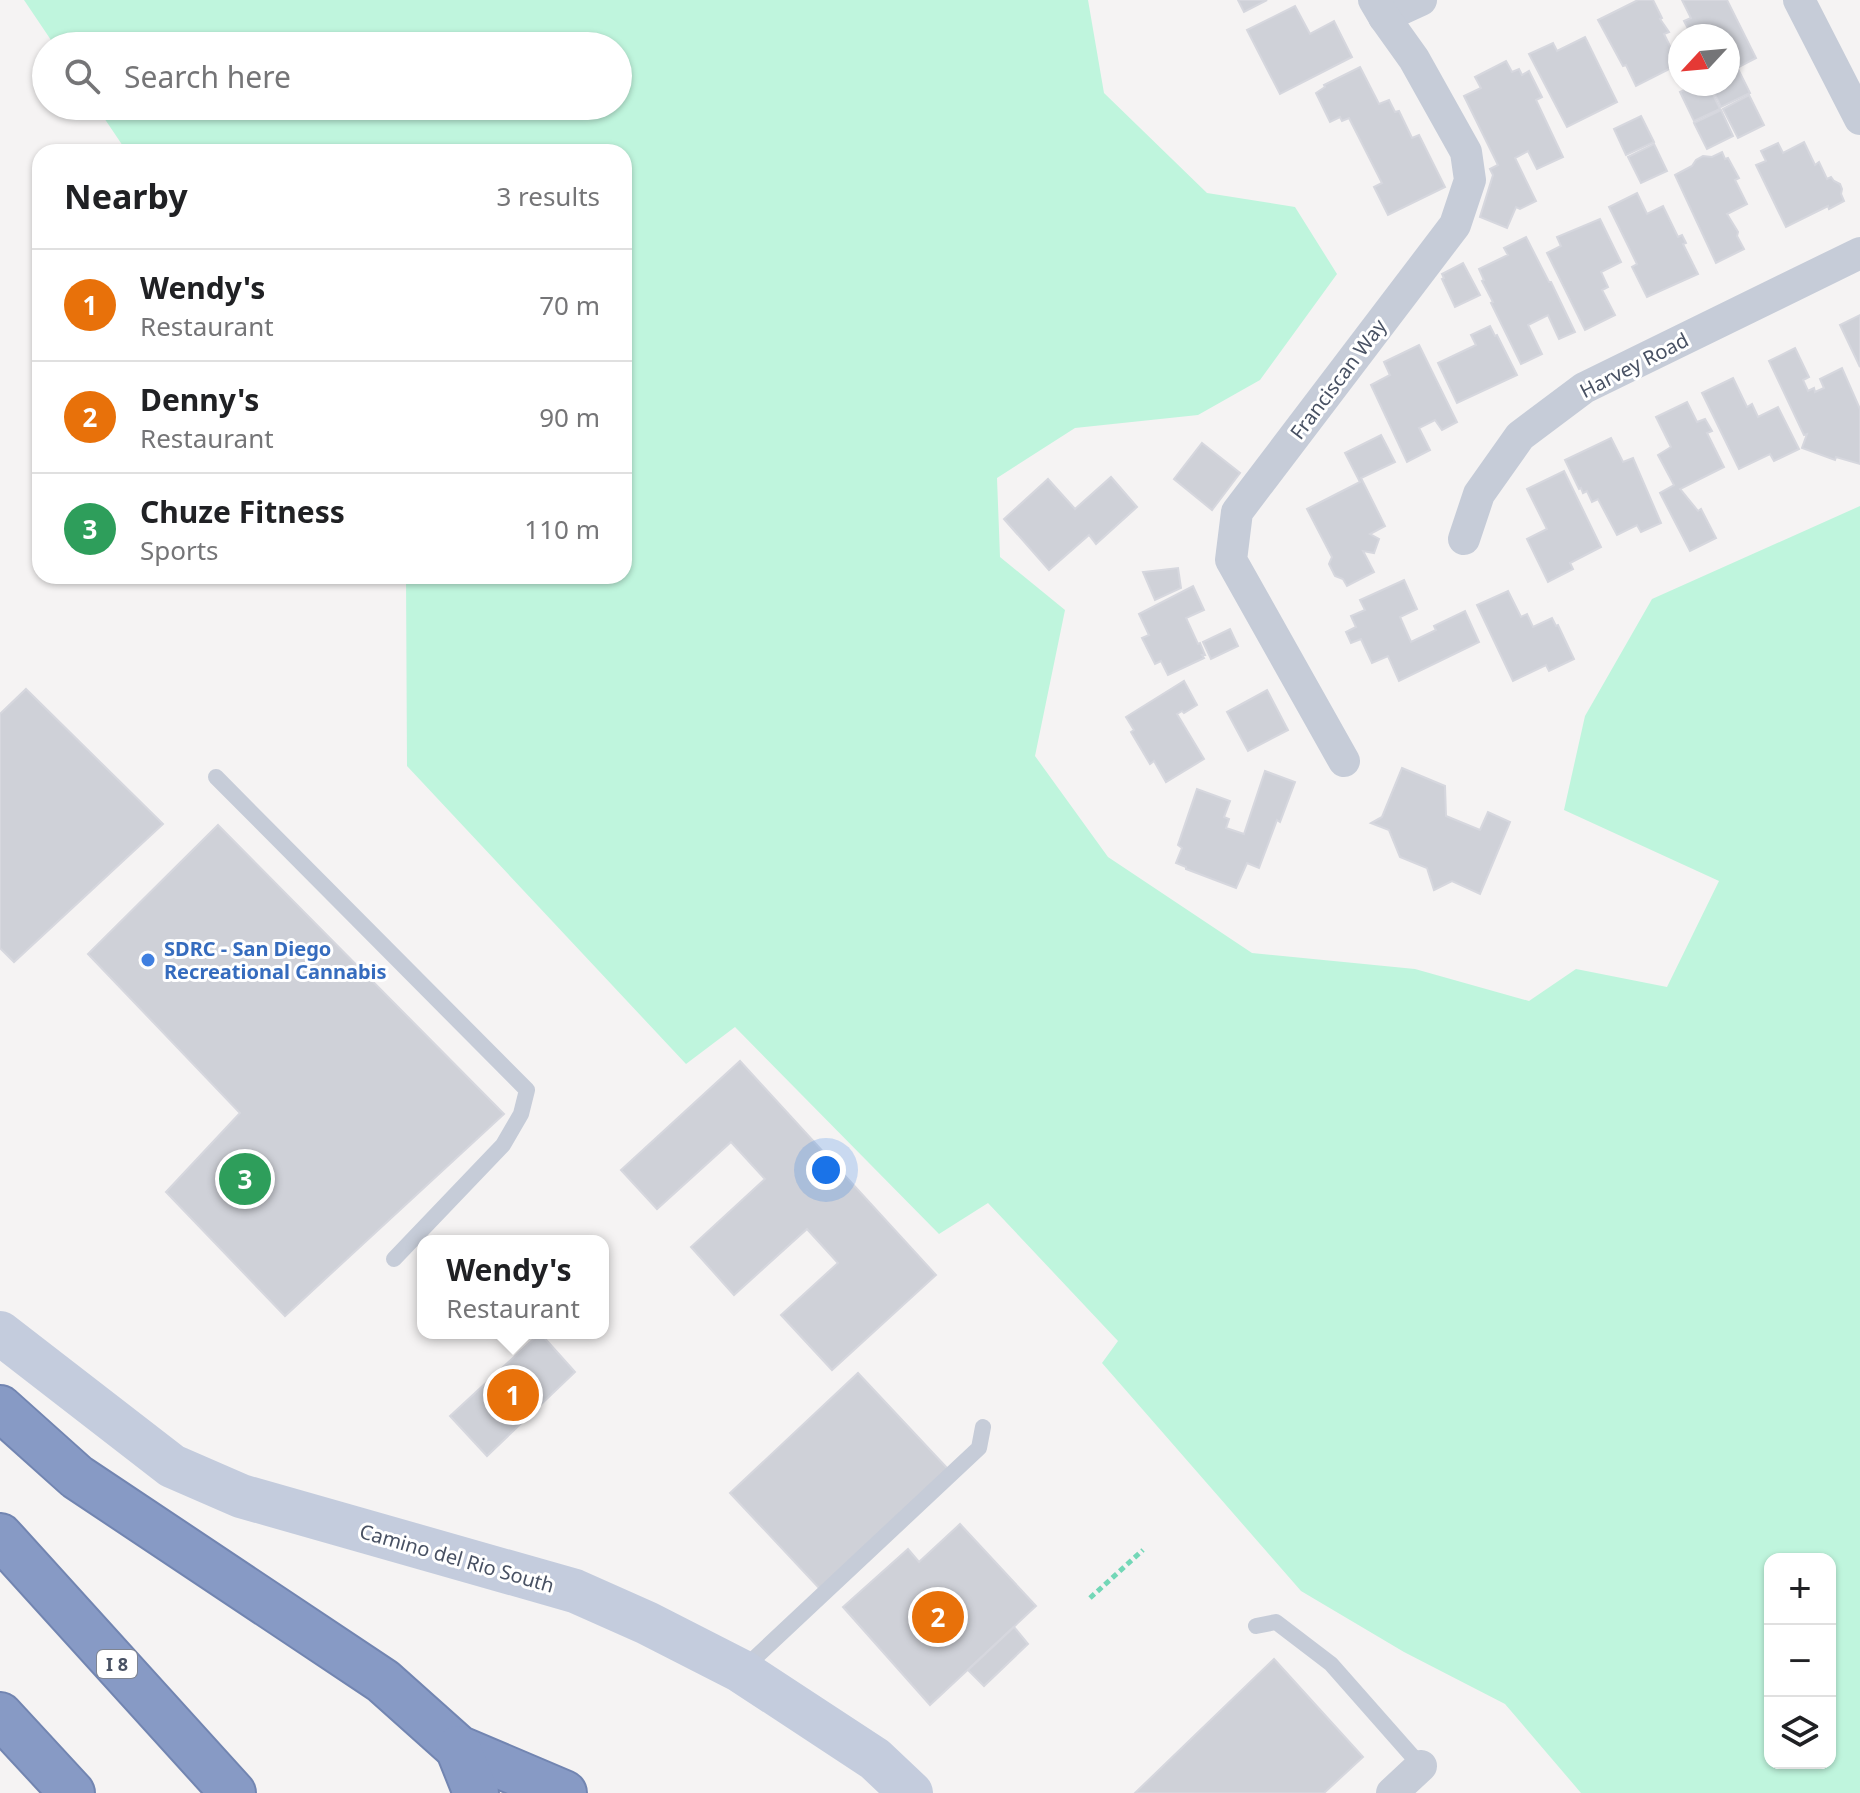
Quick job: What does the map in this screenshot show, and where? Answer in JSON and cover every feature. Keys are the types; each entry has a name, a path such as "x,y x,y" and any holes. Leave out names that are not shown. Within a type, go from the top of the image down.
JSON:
{"highway":[{"path":"0,1408 77,1477 383,1681 458,1748 564,1793"},
{"name":"I 8","path":"0,1536 233,1793"},
{"path":"0,1715 72,1793"},
{"path":"458,1748 476,1793"}],"street":[{"path":"1379,9 1421,0"},
{"path":"1799,0 1860,119"},
{"name":"Franciscan Way","path":"1344,761 1231,560 1237,512 1455,225 1470,180 1466,152 1414,59 1379,9"},
{"name":"Harvey Road","path":"1464,539 1479,494 1520,436 1584,388 1860,253"},
{"name":"Camino del Rio South","path":"0,1333 172,1466 241,1496 575,1591 647,1623 741,1671 875,1759 911,1793"},
{"path":"1392,1793 1421,1766"}],"lane":[{"path":"216,777 527,1090 521,1114 503,1145 394,1259"},
{"path":"741,1671 979,1448 983,1427"},
{"path":"1256,1626 1276,1622 1331,1664 1421,1766"}],"path":[{"path":"1090,1598 1143,1550"}],"green space":[{"path":"24,0 1088,0 1104,93 1207,193 1295,207 1337,274 1260,380 1198,415 1075,428 997,478 1000,557 1065,610 1035,756 1108,857 1252,953 1415,969 1529,1001 1576,969 1667,987 1719,881 1564,810 1585,716 1652,599 1860,506 1860,1793 1581,1793 1505,1704 1404,1652 1301,1591 1102,1363 1118,1341 988,1203 939,1234 735,1027 686,1064 407,766 406,584 632,584 632,144 122,144 105,120 632,120 632,32 46,32"}],"building":[{"path":"1238,0 1267,0 1244,12"},
{"path":"1638,0 1653,0 1668,31 1664,34 1668,42 1668,70 1636,86 1598,20"},
{"path":"1682,0 1727,0 1739,24 1686,24 1684,21 1691,18"},
{"path":"1295,6 1310,34 1334,21 1352,57 1280,94 1247,30"},
{"path":"1740,26 1756,58 1740,66"},
{"path":"1585,37 1617,102 1567,127 1529,54 1553,43 1557,51"},
{"path":"1506,61 1512,72 1519,69 1522,75 1529,71 1542,97 1536,100 1563,157 1537,169 1528,151 1515,158 1536,201 1520,209 1516,207 1507,228 1480,217 1493,175 1490,169 1498,165 1464,96 1481,88 1475,77"},
{"path":"1360,67 1379,104 1389,100 1395,112 1399,111 1412,138 1419,135 1445,187 1388,215 1374,187 1382,183 1349,118 1342,121 1340,117 1330,122 1316,93 1324,85"},
{"path":"1740,73 1750,93 1721,107 1716,96 1740,96"},
{"path":"1749,95 1764,125 1738,138 1723,109"},
{"path":"1682,96 1714,96 1720,109 1694,121"},
{"path":"1721,110 1733,136 1707,149 1694,123"},
{"path":"1641,116 1654,142 1626,155 1614,129"},
{"path":"1804,142 1815,165 1819,162 1827,179 1831,177 1840,184 1844,201 1786,227 1756,165 1766,161 1761,151 1778,143 1783,153"},
{"path":"1654,144 1667,171 1641,183 1628,157"},
{"path":"1722,152 1739,178 1735,180 1747,204 1727,214 1744,249 1716,263 1675,175 1703,156 1712,157"},
{"path":"1637,193 1647,214 1663,206 1678,237 1682,235 1686,243 1683,244 1698,274 1647,297 1632,267 1637,264 1609,207"},
{"path":"1600,219 1621,262 1601,272 1608,287 1602,290 1615,315 1585,330 1547,253 1561,246 1557,237"},
{"path":"1526,237 1575,332 1559,339 1548,315 1528,325 1542,354 1521,364 1491,303 1479,269 1508,255 1504,248"},
{"path":"1463,263 1480,295 1455,307 1442,274"},
{"path":"1860,315 1860,367 1840,325"},
{"path":"1490,326 1517,375 1457,403 1438,363 1476,345 1471,335"},
{"path":"1419,345 1457,422 1442,430 1435,420 1419,428 1430,450 1407,462 1371,385 1390,375 1384,362"},
{"path":"1795,348 1809,377 1803,380 1808,391 1824,388 1820,379 1842,368 1860,409 1860,464 1836,457 1835,460 1802,448 1807,434 1804,435 1769,361"},
{"path":"1733,378 1747,407 1752,404 1758,417 1778,407 1799,449 1774,461 1770,454 1739,469 1702,393"},
{"path":"1687,402 1697,422 1705,419 1712,431 1707,433 1724,467 1680,489 1698,511 1701,509 1716,538 1690,551 1660,493 1674,485 1658,455 1671,447 1656,417"},
{"path":"1381,435 1395,462 1361,478 1385,526 1370,534 1379,539 1374,553 1363,551 1374,572 1347,586 1343,579 1335,576 1329,564 1332,557 1307,509 1360,482 1345,453"},
{"path":"1611,438 1623,462 1633,458 1661,523 1641,532 1637,525 1617,535 1598,499 1592,502 1587,491 1583,493 1579,489 1565,460"},
{"path":"1202,443 1240,473 1212,510 1174,479"},
{"path":"1564,471 1601,547 1570,563 1573,569 1548,582 1527,539 1547,529 1527,489"},
{"path":"1111,477 1137,507 1096,544 1089,535 1049,570 1004,519 1048,479 1075,509"},
{"path":"1178,568 1181,588 1155,600 1143,572"},
{"path":"1404,580 1417,609 1400,617 1411,642 1436,630 1434,626 1465,611 1479,642 1399,681 1388,656 1372,663 1361,639 1351,643 1346,632 1356,627 1351,616 1365,610 1360,600"},
{"path":"1193,586 1204,610 1186,618 1205,655 1168,675 1161,661 1155,664 1142,638 1149,635 1139,614"},
{"path":"1508,591 1521,617 1527,614 1533,627 1552,618 1574,659 1549,671 1546,665 1513,681 1477,605"},
{"path":"1230,629 1238,646 1211,659 1203,642"},
{"path":"1184,681 1197,705 1177,714 1204,759 1166,782 1154,761 1150,764 1126,717"},
{"path":"26,689 163,824 14,962 0,948 0,714"},
{"path":"1267,690 1288,730 1248,751 1227,712"},
{"path":"1402,768 1445,786 1446,816 1480,830 1488,812 1510,822 1480,894 1452,881 1434,890 1427,868 1400,857 1389,830 1371,823 1382,817"},
{"path":"1265,771 1295,782 1259,868 1247,863 1236,888 1176,863 1182,848 1178,845 1197,789 1230,801 1224,817 1229,819 1226,828 1244,834"},
{"path":"218,825 504,1114 285,1316 166,1192 240,1113 88,954"},
{"path":"740,1061 936,1275 832,1370 781,1315 838,1263 807,1229 734,1295 691,1247 765,1179 731,1142 657,1209 621,1170"},
{"path":"533,1339 545,1339 575,1372 487,1456 450,1416"},
{"path":"858,1373 948,1469 820,1589 730,1493"},
{"path":"960,1524 1036,1606 930,1705 843,1607 908,1549 919,1562"},
{"path":"1014,1627 1028,1644 984,1686 968,1670"},
{"path":"1274,1659 1363,1757 1324,1793 1135,1793"}],"place":[{"name":"SDRC - San Diego Recreational Cannabis","path":"148,960"},
{"name":"Chuze Fitness","path":"245,1179"},
{"name":"Wendy's","path":"513,1395"},
{"name":"Denny's","path":"938,1617"}]}
